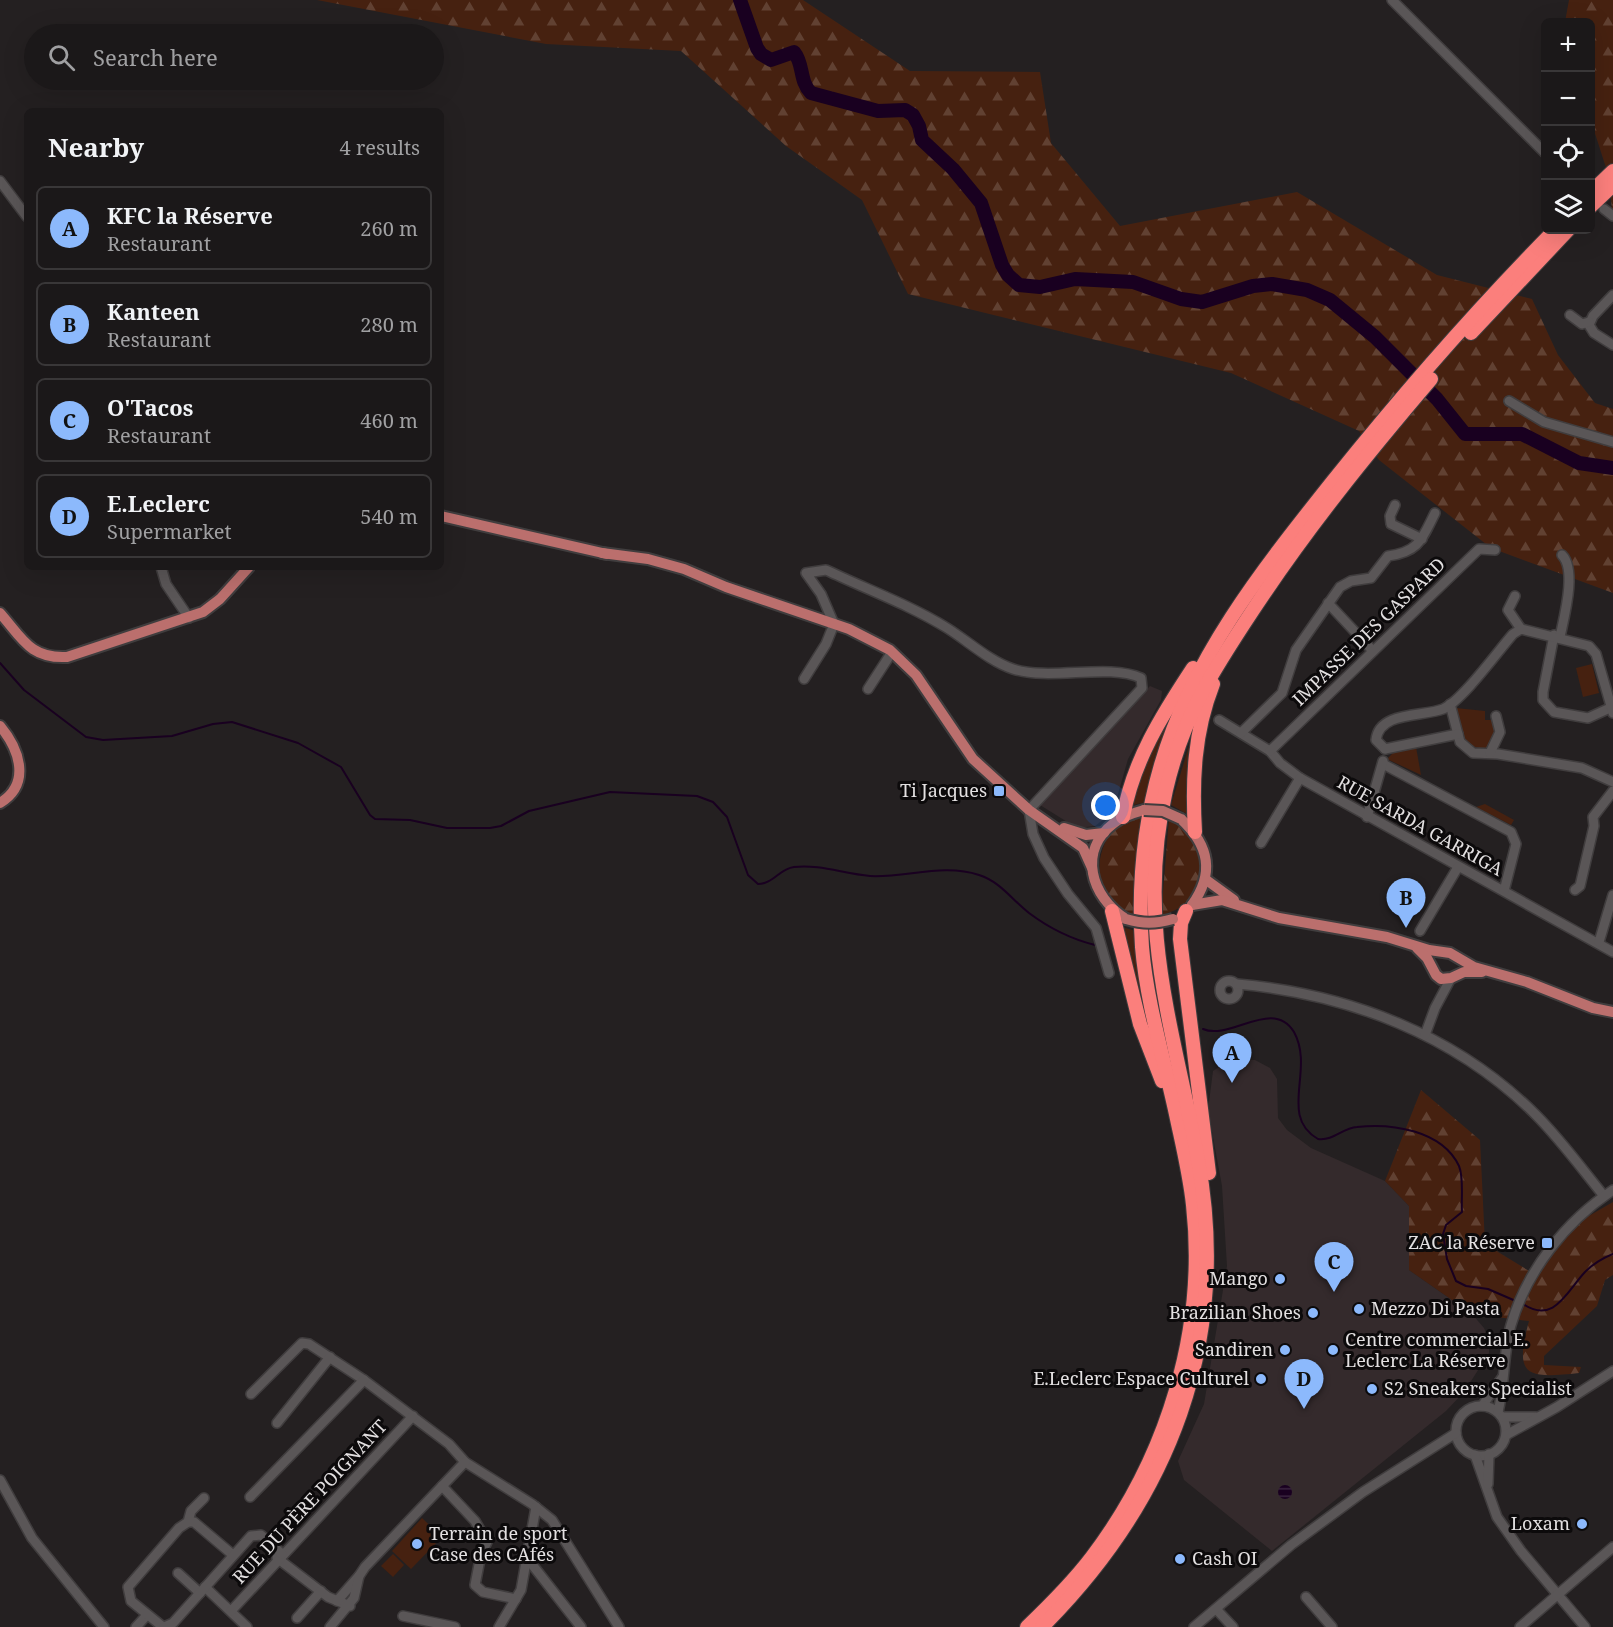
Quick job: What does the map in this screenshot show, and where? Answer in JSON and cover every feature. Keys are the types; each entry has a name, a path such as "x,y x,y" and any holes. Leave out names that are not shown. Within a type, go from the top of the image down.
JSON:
{"highway":[{"path":"1595,188 1613,171"},
{"path":"1597,208 1613,185"},
{"path":"1123,816 1134,771 1143,750 1218,630 1265,566 1436,373 1552,234"},
{"path":"1522,270 1563,234"},
{"path":"1206,1229 1198,1162 1163,1000 1152,893 1160,822 1176,750 1207,680 1324,500"},
{"path":"1027,1627 1091,1558 1125,1509 1164,1430 1178,1385 1190,1326 1195,1275 1193,1204 1178,1122 1149,994 1142,947 1143,876 1148,826 1161,767 1177,720 1222,630 1265,566"},
{"path":"1195,832 1193,792 1201,718 1219,668 1239,632"},
{"path":"1042,1627 1117,1540 1141,1503 1174,1433 1195,1362 1203,1315 1210,1182 1180,939 1181,923 1189,908"},
{"path":"1112,911 1140,1024 1178,1122"}],"main road":[{"path":"444,517 602,553 726,588 863,635 892,652 916,675 973,759 1029,810 1083,848 1102,898 1112,911 1126,919 1141,924 1157,924 1173,919 1189,908 1222,900 1279,918 1387,937 1456,956 1488,972 1527,982 1593,1008 1613,1012"},
{"path":"0,613 32,650 41,656 53,658 86,652 189,618 212,606 246,570"},
{"path":"0,726 14,748 20,772 15,790 0,803"},
{"path":"1092,868 1094,855 1104,833 1123,816 1144,810 1163,811 1181,819 1195,832 1203,846 1206,862 1205,879 1189,908"},
{"path":"1046,821 1082,835 1104,833"},
{"path":"1205,879 1243,905"},
{"path":"1415,946 1444,980 1454,976 1488,972"},
{"path":"1434,970 1435,958 1443,953"},
{"path":"1454,976 1460,965 1456,956"}],"street":[{"path":"1392,0 1541,150"},
{"path":"0,181 24,213"},
{"path":"1597,208 1613,216"},
{"path":"1570,315 1582,324 1589,322 1613,295"},
{"path":"1589,322 1594,333 1613,345"},
{"path":"1509,401 1544,422 1613,442"},
{"path":"1395,506 1390,516 1391,524 1422,539"},
{"path":"1241,733 1282,693 1296,650 1340,586 1351,581 1371,578 1385,558 1408,552 1422,539 1435,513"},
{"name":"IMPASSE DES GASPARD","path":"1270,751 1479,549 1495,550"},
{"path":"1515,596 1508,610 1521,628 1557,636 1584,643 1593,650 1611,710 1588,718 1554,712 1543,700 1543,692 1557,636 1566,604 1569,566 1562,555"},
{"path":"162,570 166,584 189,618"},
{"path":"804,679 826,644 834,624 821,594 806,573 826,570 946,627 1001,664 1014,669 1040,674 1096,672 1141,678 1142,688 1029,810 1033,834 1044,858 1068,894 1096,928 1109,973"},
{"path":"1328,603 1373,651"},
{"path":"1385,749 1376,740 1376,735 1388,721 1439,710 1450,704 1521,628"},
{"path":"868,688 892,652"},
{"path":"1450,704 1461,742 1473,753 1490,753 1582,768 1613,782"},
{"path":"1490,753 1500,732 1496,716"},
{"name":"RUE SARDA GARRIGA","path":"1219,720 1270,751 1280,763 1300,778 1613,951"},
{"path":"1385,749 1458,734"},
{"path":"1367,817 1383,764 1385,749"},
{"path":"1383,764 1511,832 1516,844 1504,891"},
{"path":"1261,843 1300,778"},
{"path":"1575,890 1580,886 1594,825 1593,817 1613,791"},
{"path":"1420,931 1458,867"},
{"path":"1599,942 1613,896"},
{"path":"1434,970 1435,1008"},
{"path":"1425,1035 1435,1008 1454,976"},
{"path":"1237,984 1338,1001 1425,1035 1466,1058 1526,1106 1569,1152 1604,1196"},
{"path":"1506,1435 1500,1415 1503,1376 1514,1317 1554,1242 1580,1215 1613,1190"},
{"path":"251,1394 302,1343 330,1357 413,1416 449,1444 465,1462 536,1507 552,1520 567,1540 599,1597 620,1627"},
{"path":"277,1424 330,1357"},
{"path":"1475,1455 1489,1454 1500,1447 1506,1435 1613,1371"},
{"path":"1482,1406 1503,1376"},
{"path":"250,1497 364,1380"},
{"path":"1194,1627 1291,1545 1345,1505 1386,1477 1426,1455 1456,1433 1462,1415 1474,1407 1482,1406 1500,1415 1538,1417"},
{"name":"RUE DU PÈRE POIGNANT","path":"231,1611 413,1416"},
{"path":"1456,1433 1462,1446 1475,1455 1497,1517 1511,1538 1585,1627"},
{"path":"1426,1455 1462,1446"},
{"path":"1488,1489 1489,1454"},
{"path":"337,1601 465,1462"},
{"path":"0,1480 32,1538 104,1627"},
{"path":"442,1486 475,1521 487,1542 481,1554 475,1585 483,1592 516,1599"},
{"path":"204,1498 191,1511 188,1522 179,1528 128,1587 129,1597 147,1615 164,1627 173,1623 233,1555 255,1534 261,1535 280,1556 321,1591 350,1606"},
{"path":"499,1627 516,1599 527,1558 536,1507"},
{"path":"188,1522 199,1526 233,1555"},
{"path":"1520,1627 1613,1547"},
{"path":"527,1558 581,1627"},
{"path":"178,1573 231,1611 247,1627"},
{"path":"330,1627 350,1606 359,1576"},
{"path":"297,1618 321,1591"},
{"path":"1306,1597 1332,1627"},
{"path":"1216,1609 1233,1627"},
{"path":"136,1627 147,1615"},
{"path":"404,1616 455,1627"}],"shaded area":[{"path":"1150,686 1162,691 1161,700 1128,759 1114,808 1109,815 1095,826 1077,828 1040,805"},
{"path":"1255,1060 1270,1068 1277,1079 1278,1118 1287,1130 1311,1148 1385,1181 1409,1206 1409,1270 1472,1314 1484,1328 1489,1339 1489,1353 1464,1392 1446,1411 1272,1551 1184,1480 1178,1461 1204,1404 1227,1266 1222,1186 1208,1110 1213,1071 1225,1063"},
{"path":"1282,1485 1288,1485 1292,1492 1288,1499 1282,1499 1278,1495 1278,1489"}],"green space":[{"path":"317,0 803,0 910,71 1040,72 1051,143 1120,226 1297,192 1437,275 1532,299 1558,355 1595,403 1613,409 1613,593 1491,548 1379,460 1359,431 1231,373 908,294 862,200 786,146 681,51 546,44"},
{"path":"1569,0 1613,0 1613,221 1609,177 1595,133 1595,18 1566,18"},
{"path":"1592,664 1599,693 1583,697 1576,668"},
{"path":"1174,705 1177,707 1171,720 1168,720 1146,802 1133,805 1138,775"},
{"path":"1456,708 1485,711 1485,720 1494,720 1497,733 1487,750 1470,745 1462,737"},
{"path":"1195,726 1187,814 1171,805"},
{"path":"1416,747 1421,775 1387,759 1394,752"},
{"path":"1485,804 1514,820 1511,825 1476,807"},
{"path":"1142,817 1136,863 1135,915 1115,903 1108,895 1103,886 1099,866 1105,843 1115,828 1125,821"},
{"path":"1169,819 1192,837 1200,857 1200,868 1196,889 1190,898 1180,907 1161,916"},
{"path":"1122,927 1136,931 1152,1041 1134,994"},
{"path":"1421,1090 1480,1140 1485,1244 1534,1274 1568,1228 1613,1202 1613,1275 1605,1280 1597,1306 1544,1356 1544,1365 1581,1367 1579,1373 1546,1375 1535,1374 1528,1370 1524,1363 1523,1353 1529,1321 1472,1314 1409,1270 1409,1206 1385,1181"},
{"name":"Terrain de sport Case des CAfés","path":"422,1518 442,1537 411,1569 392,1551"},
{"path":"393,1554 404,1565 393,1577 381,1566"}],"waterway":[{"path":"740,0 761,54 771,60 794,52 811,93 878,111 905,110 913,115 919,126 922,140 953,169 981,203 1002,265 1008,275 1019,285 1040,287 1075,279 1133,282 1181,299 1202,302 1253,286 1272,284 1307,290 1330,300 1375,337 1437,399 1465,434 1522,434 1579,463 1613,468"},
{"path":"0,663 24,690 86,737 103,740 172,736 213,724 232,722 298,743 341,767 370,815 375,819 410,820 447,828 490,828 501,826 529,811 610,792 697,796 713,802 727,817 748,875 758,884 768,882 789,868 804,866 870,876 952,870 965,872 994,882 1029,913 1052,928 1077,940 1095,945"},
{"path":"1203,1029 1226,1030 1263,1019 1275,1018 1285,1022 1294,1032 1299,1047 1301,1062 1298,1105 1300,1118 1306,1129 1318,1139 1329,1138 1352,1128 1385,1126 1414,1132 1441,1144 1459,1166 1461,1176 1462,1212 1446,1225 1443,1234 1447,1259 1456,1281 1466,1286 1488,1289 1518,1302"},
{"path":"1523,1304 1543,1311 1551,1308 1566,1296 1588,1269 1613,1254"}],"place":[{"name":"Ti Jacques","path":"999,791"},
{"name":"Kanteen","path":"1406,928"},
{"name":"KFC la Réserve","path":"1232,1083"},
{"name":"ZAC la Réserve","path":"1547,1243"},
{"name":"Mango","path":"1280,1279"},
{"name":"O'Tacos","path":"1334,1292"},
{"name":"Mezzo Di Pasta","path":"1359,1309"},
{"name":"Brazilian Shoes","path":"1313,1313"},
{"name":"Sandiren","path":"1285,1350"},
{"name":"Centre commercial E. Leclerc La Réserve","path":"1333,1350"},
{"name":"E.Leclerc Espace Culturel","path":"1261,1379"},
{"name":"S2 Sneakers Specialist","path":"1372,1389"},
{"name":"E.Leclerc","path":"1304,1409"},
{"name":"Loxam","path":"1582,1524"},
{"name":"Terrain de sport Case des CAfés","path":"417,1544"},
{"name":"Cash OI","path":"1180,1559"}]}
